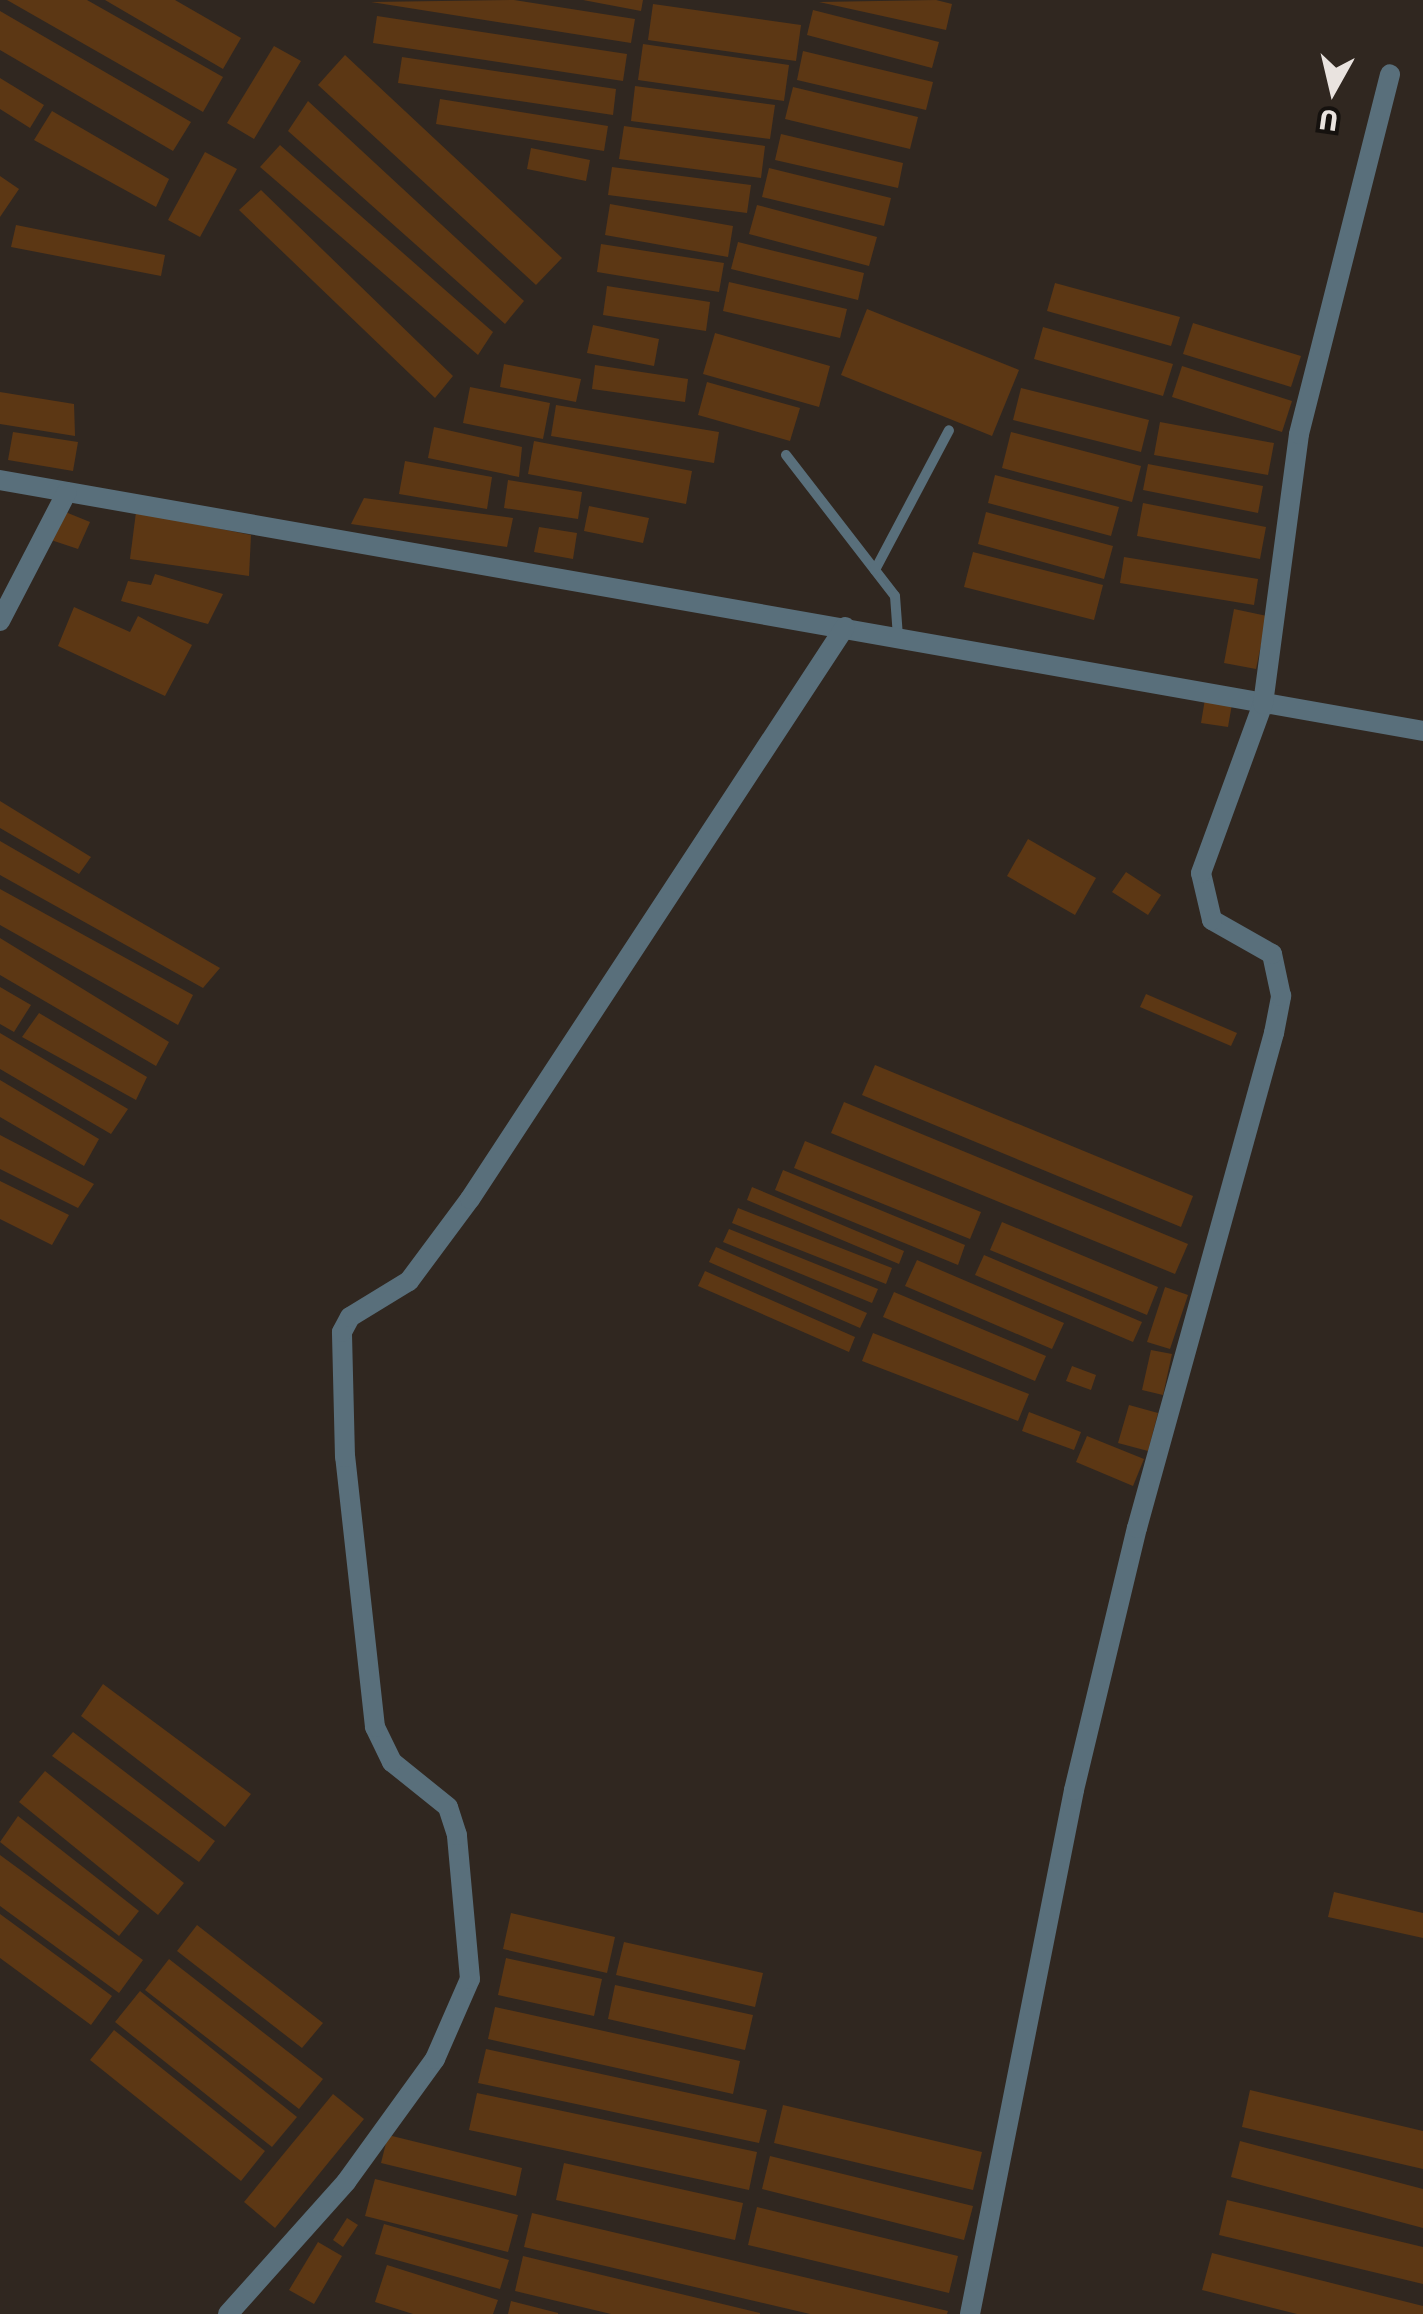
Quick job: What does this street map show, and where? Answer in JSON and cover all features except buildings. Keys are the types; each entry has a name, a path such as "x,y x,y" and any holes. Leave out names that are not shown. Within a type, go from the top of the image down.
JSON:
{"street":[{"path":"970,2314 1074,1790 1136,1528 1281,996 1272,954 1212,920 1200,890 1201,873 1262,704 1299,434 1390,74"},
{"path":"0,480 1423,731"},
{"path":"0,621 67,492"},
{"path":"228,2314 346,2182 435,2059 470,1979 457,1835 448,1807 392,1762 376,1727 345,1458 342,1332 366,1306 410,1282 470,1199 846,627"}],"lane":[{"path":"875,570 949,430"},
{"path":"786,456 899,604 898,637"}]}
